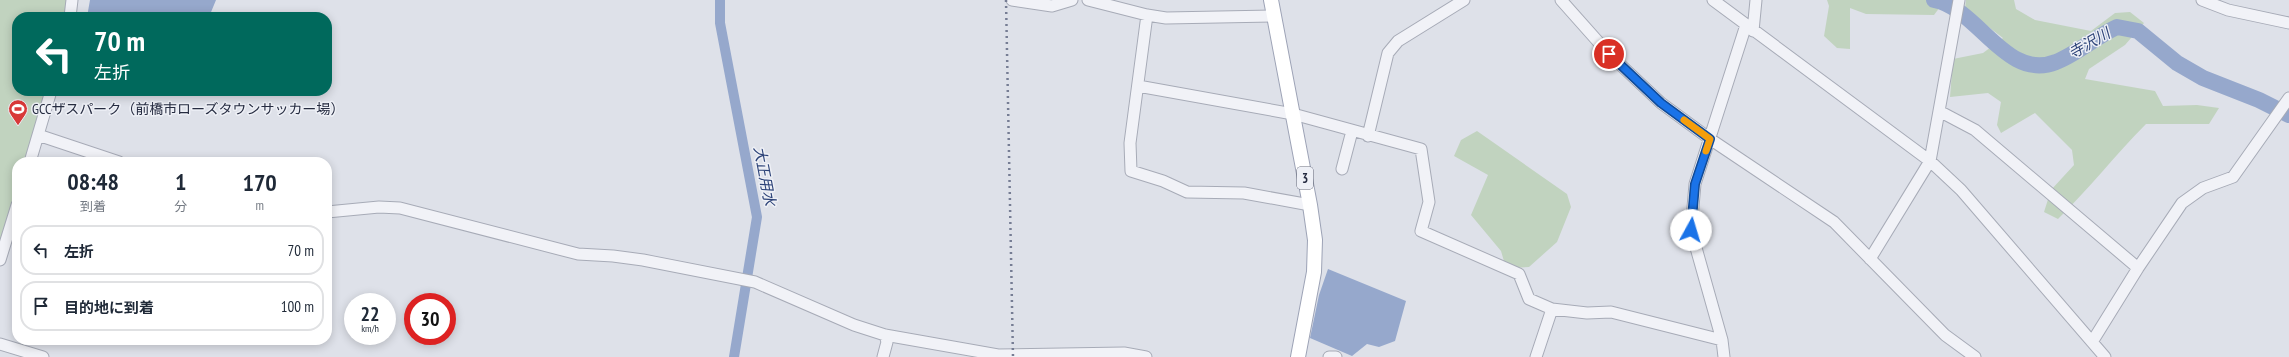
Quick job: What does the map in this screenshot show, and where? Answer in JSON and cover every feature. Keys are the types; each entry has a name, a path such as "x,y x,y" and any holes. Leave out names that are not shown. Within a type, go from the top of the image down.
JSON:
{"main road":[{"name":"3","path":"1271,0 1310,205 1315,240 1314,272 1298,357"}],"street":[{"path":"71,12 72,0"},
{"path":"1013,0 1052,6 1072,0"},
{"path":"1088,0 1147,15 1166,18 1275,16"},
{"path":"1368,136 1388,53 1398,41 1464,0"},
{"path":"1561,0 1609,54 1661,103 1710,139 1834,222 1945,335 1975,357"},
{"path":"1713,0 1845,96 1930,161 1961,190 2104,357"},
{"path":"1724,357 1722,340 1691,230 1695,184 1750,28 1756,0"},
{"path":"2202,0 2228,10 2289,23"},
{"path":"1870,259 1930,161 1959,2"},
{"path":"1147,15 1130,143 1131,172 1163,181 1187,192 1244,193 1310,205"},
{"path":"1138,86 1293,114 1421,150 1429,202 1420,230 1519,274 1529,299 1552,309 1587,313 1611,312 1722,340"},
{"path":"31,157 50,96"},
{"path":"2092,342 2138,268 2182,203 2203,188 2233,177 2287,101"},
{"path":"1939,111 1975,130 2138,268"},
{"path":"1342,169 1352,131"},
{"path":"38,135 104,157"},
{"path":"332,212 380,207 400,208 578,254 613,256 643,260 755,282 854,325 885,335 998,355 1124,353 1146,357"},
{"path":"0,260 12,221"},
{"path":"1536,357 1552,309"},
{"path":"883,357 887,342 885,335"},
{"path":"0,344 43,357"},
{"path":"1329,357 1336,357"}],"green space":[{"name":"GCCザスパーク（前橋市ローズタウンサッカー場）","path":"0,0 69,0 67,12 12,12 12,96 45,96 26,157 12,157 12,206 0,246"},
{"path":"1827,0 1927,0 1940,7 1934,15 1866,14 1850,8 1850,49 1837,48 1824,36 1829,6"},
{"path":"1966,0 2014,0 2016,9 2035,20 2091,31 2115,13 2130,12 2144,23 2125,45 2089,69 2085,79 2155,91 2163,106 2197,105 2219,108 2209,124 2146,124 2058,219 2044,212 2051,190 2074,165 2072,150 2035,113 2001,133 1997,125 2001,102 1988,93 1950,97 1953,59 1983,53 2003,38 1965,9"},
{"path":"1477,131 1567,194 1571,207 1557,242 1529,267 1506,268 1501,251 1471,215 1488,175 1454,156 1461,140"}],"water":[{"path":"90,0 216,0 211,12 88,12"},
{"path":"1328,269 1406,301 1395,341 1379,347 1367,344 1352,356 1310,338 1319,295"}],"waterway":[{"name":"大正用水","path":"720,0 720,23 757,217 734,357"},
{"name":"寺沢川","path":"1934,0 1950,6 1965,16 2007,53 2022,62 2038,65 2056,62 2063,59 2117,27 2138,31 2177,63 2203,78 2259,100 2289,115"}],"railway":[{"path":"1006,0 1013,357"}],"slow traffic":[{"path":"1684,120 1710,139 1706,151"}],"place":[{"name":"GCCザスパーク（前橋市ローズタウンサッカー場）","path":"18,126"}],"route":[{"path":"1609,54 1661,103 1710,139 1695,184 1691,230"}]}
